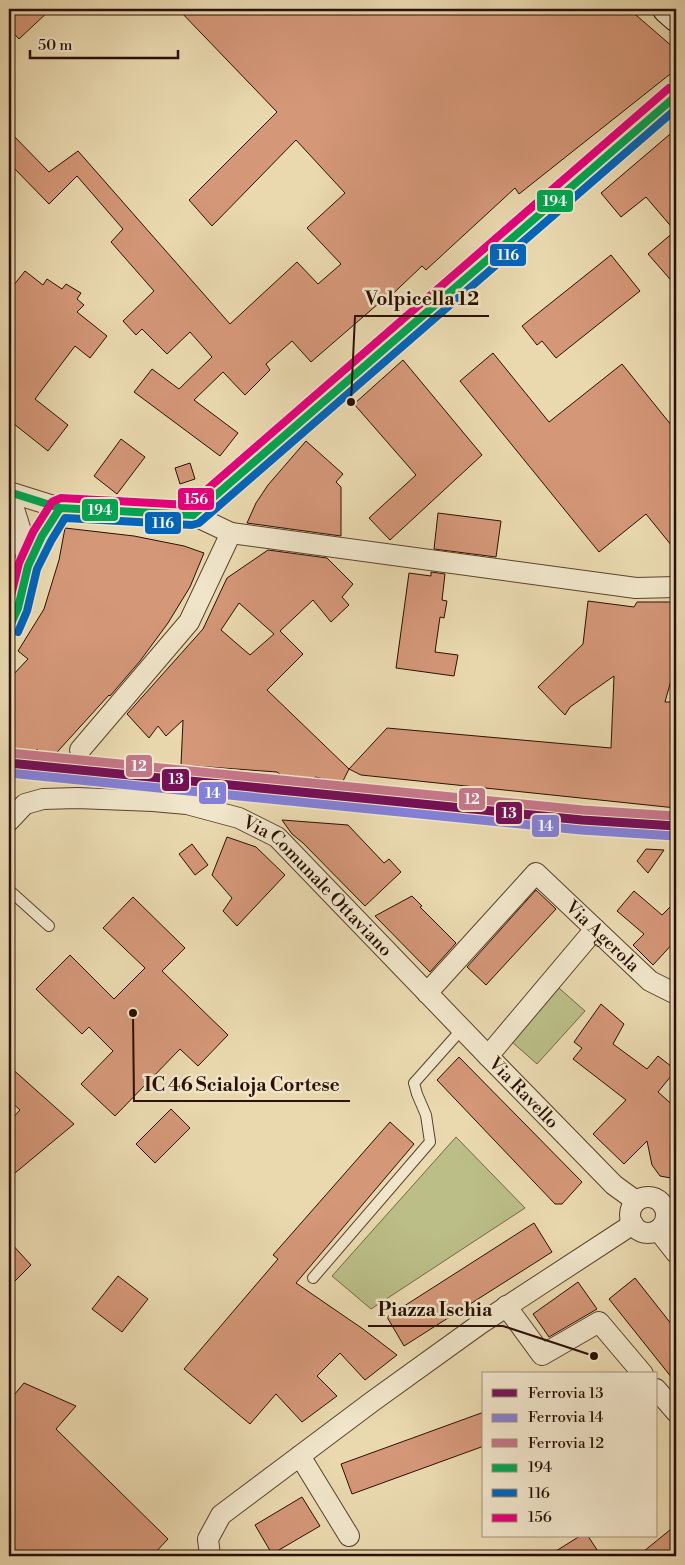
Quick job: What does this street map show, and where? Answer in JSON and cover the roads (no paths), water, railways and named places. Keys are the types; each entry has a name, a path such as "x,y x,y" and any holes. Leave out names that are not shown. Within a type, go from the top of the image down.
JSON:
{"main road":[{"path":"667,9 676,17"}],"street":[{"path":"193,515 676,96"},
{"path":"9,493 60,508 193,515 231,533 636,588 676,587"},
{"path":"9,493 20,528 28,566"},
{"path":"9,628 18,608 28,566 42,536 60,508"},
{"path":"80,750 189,622 231,533"},
{"name":"Via Comunale Ottaviano","path":"9,822 25,804 43,799 77,798 187,804 239,818 277,837 421,986"},
{"name":"Via Agerola","path":"421,986 536,873 650,981 675,996"},
{"path":"488,1056 595,929"},
{"name":"Via Ravello","path":"421,986 614,1184 636,1201"},
{"path":"644,1197 651,1197 660,1202 670,1202 666,1218 658,1230 646,1233 632,1224 630,1213 636,1201 644,1197"},
{"path":"210,1556 208,1539 221,1515 373,1401 506,1306 632,1224"},
{"path":"658,1230 676,1252"},
{"path":"506,1306 542,1355 599,1322 641,1372"},
{"path":"658,1391 676,1412"},
{"path":"300,1456 349,1536"}],"lane":[{"path":"9,890 49,926"},
{"path":"313,1278 430,1142 426,1115 414,1083 462,1029"}],"rail line":[{"name":"12","path":"10,753 583,810 676,816"},
{"name":"13","path":"9,763 582,820 676,826"},
{"name":"14","path":"9,773 581,830 675,836"}],"place":[{"name":"Volpicella 12","path":"351,402"},
{"name":"IC 46 Scialoja Cortese","path":"133,1013"},
{"name":"Piazza Ischia","path":"594,1356"}]}
